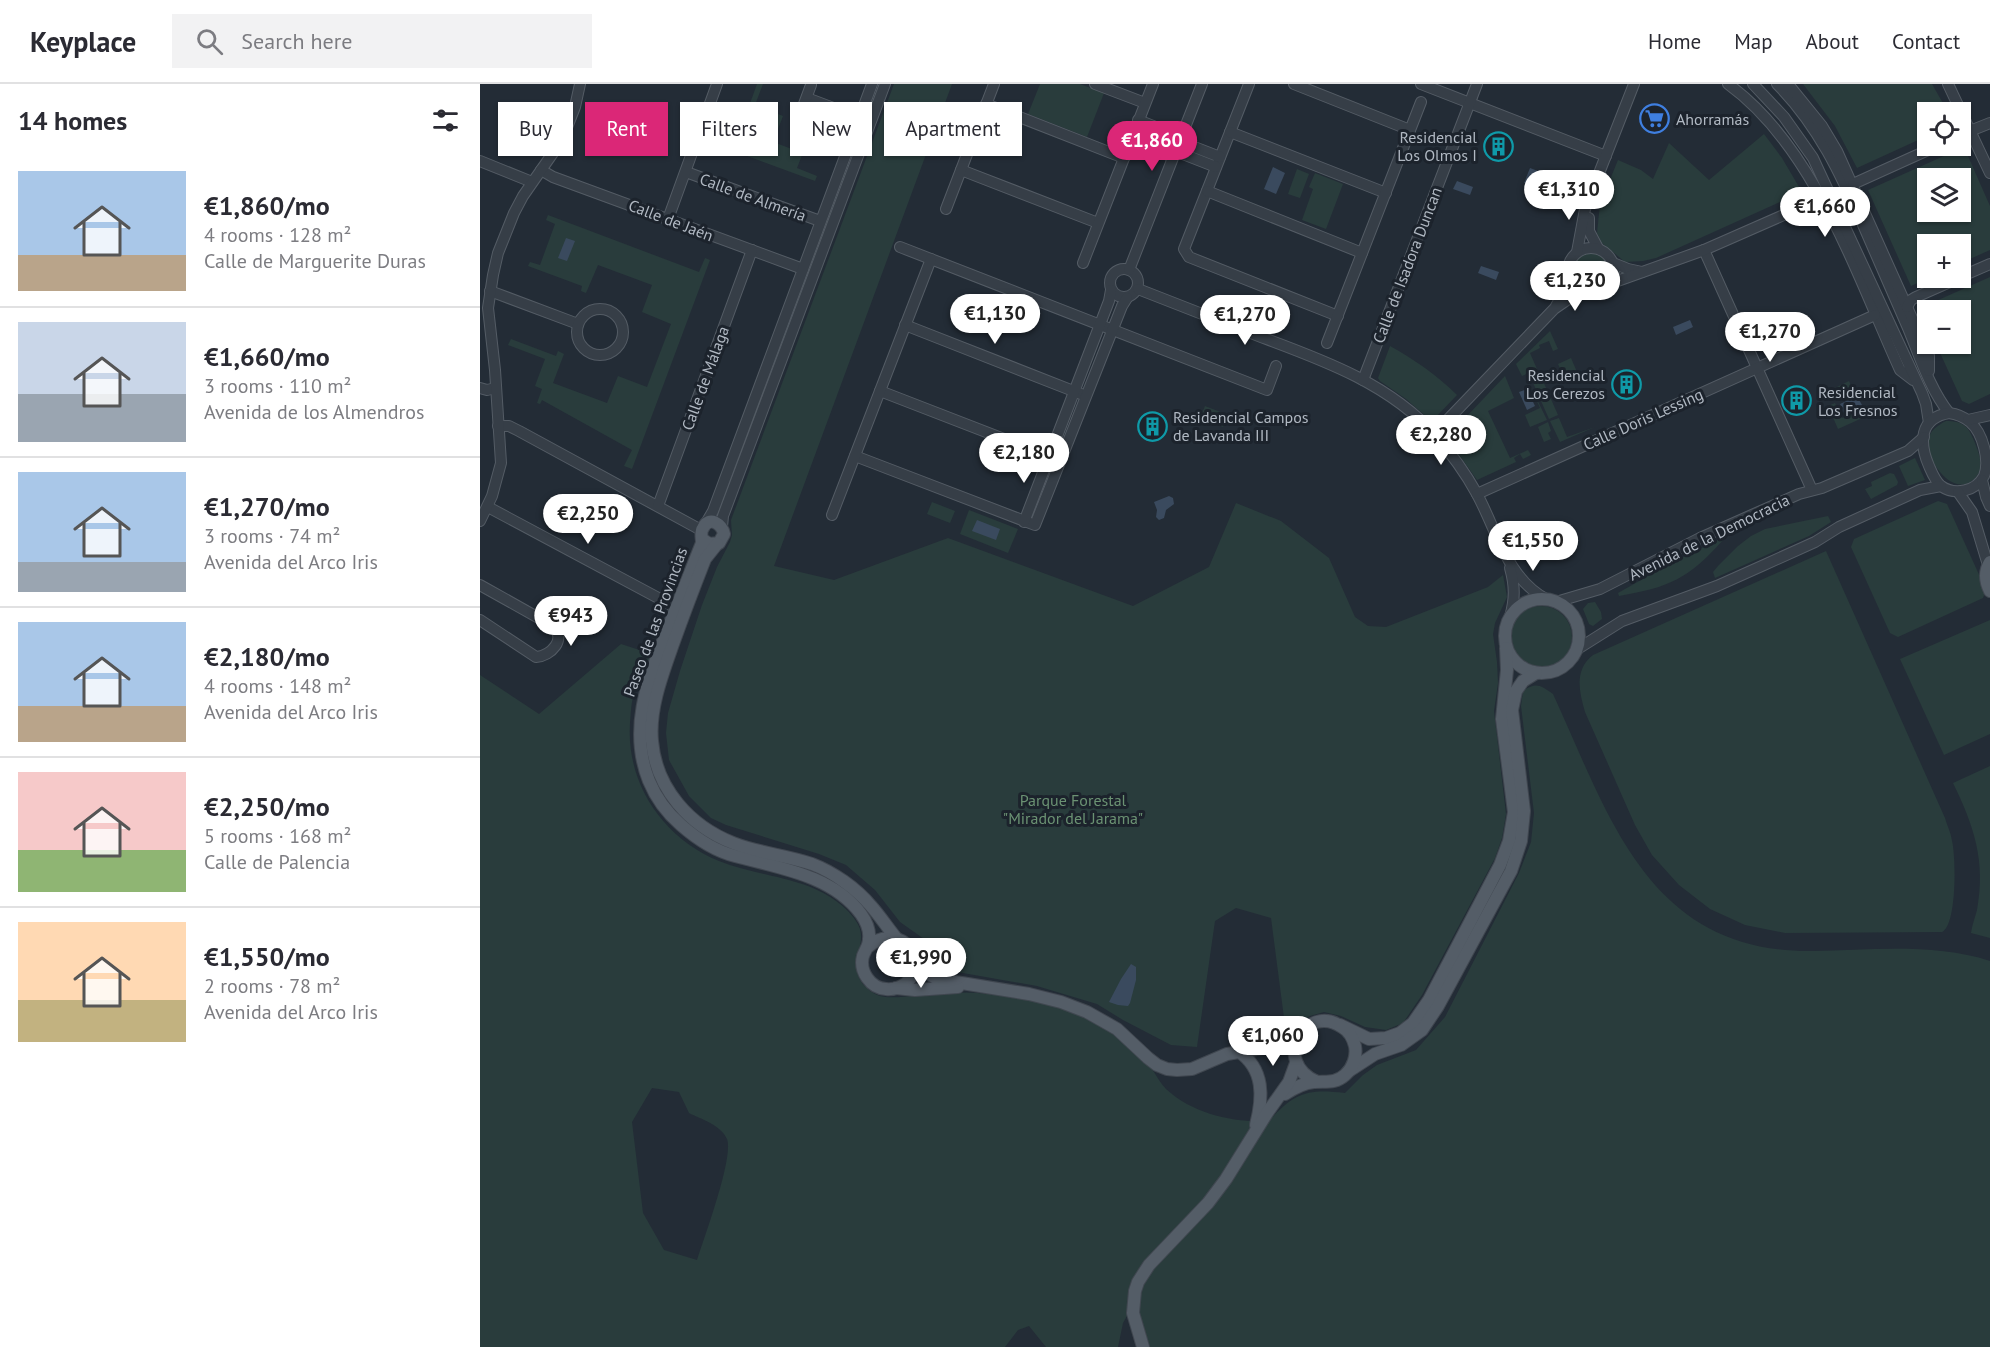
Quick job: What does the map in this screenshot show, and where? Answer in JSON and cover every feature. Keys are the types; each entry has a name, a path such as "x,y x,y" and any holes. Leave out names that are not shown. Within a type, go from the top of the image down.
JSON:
{"main road":[{"path":"714,522 722,527 723,538 717,544 709,544 703,531 714,522"},
{"name":"Paseo de las Provincias","path":"703,531 677,608 650,674 641,710 639,739 646,773 656,794 676,821 693,836 713,848 732,855 808,876 846,897 861,914 867,925 868,947"},
{"name":"Paseo de las Provincias","path":"717,544 705,559 661,679 652,727 652,741 658,769 676,802 701,826 734,843 813,865 833,875 871,906 896,938"},
{"path":"1989,564 1986,580 1990,591"},
{"path":"1259,1050 1281,1044 1309,1025 1324,1021 1340,1025 1369,1039 1400,1034 1429,1000 1500,865 1509,841 1514,812 1502,719 1507,670 1504,638 1506,627 1510,617 1526,603 1551,600 1566,608 1578,627 1579,638 1571,660 1563,668 1536,674 1523,681 1516,691 1512,710 1524,811 1521,842 1511,871 1430,1019 1412,1039 1383,1051 1340,1079 1298,1086 1275,1102"},
{"path":"1506,648 1518,665 1536,674"},
{"path":"980,986 915,990 878,987 865,975 863,957 868,947 881,938 896,938 909,946 921,969 937,979 980,986 1029,994 1061,1002 1087,1012 1117,1029 1148,1058 1167,1069 1192,1069 1239,1051 1259,1050 1281,1053 1295,1061 1308,1078 1317,1082"},
{"path":"896,988 904,985 910,978 915,961"},
{"path":"1340,1025 1354,1042 1355,1057 1349,1071"},
{"path":"1143,1347 1133,1312 1138,1282 1157,1256 1208,1203 1289,1083 1295,1061 1295,1044 1303,1030"},
{"path":"1239,1051 1253,1064 1261,1084 1260,1105 1251,1140"}],"street":[{"path":"480,519 488,507 497,483 501,463 488,308 498,253 523,196 562,140 575,107 580,84"},
{"path":"668,219 717,84"},
{"name":"Paseo de las Provincias","path":"866,102 872,84"},
{"path":"722,527 723,516 885,84"},
{"path":"987,102 994,84"},
{"path":"1095,84 1145,103"},
{"path":"1083,263 1153,84"},
{"path":"1129,270 1202,84"},
{"path":"1249,84 1184,249 1189,257 1338,316"},
{"path":"1294,84 1410,130"},
{"path":"1421,84 1606,156"},
{"name":"Calle de Isadora Duncan","path":"1363,380 1478,84"},
{"path":"1554,309 1569,279 1570,260 1576,252 1585,209 1634,84"},
{"path":"1728,84 1742,94 1773,127 1807,176 1831,216 1900,370 1916,383"},
{"path":"1753,84 1784,117 1813,158 1926,404 1929,423 1922,448 1932,474 1941,486"},
{"path":"1576,650 1622,621 1717,586 1815,542 1839,526 1920,489 1941,486 1958,492 1970,489 1982,480 1989,465 1987,452 1978,432 1968,420 1950,413 1935,393 1835,164 1802,112 1777,84"},
{"path":"1788,84 1801,98 1836,148 1929,356 1929,378"},
{"path":"1947,84 1954,102"},
{"path":"805,102 811,86"},
{"path":"807,98 818,102"},
{"path":"1801,98 1802,112"},
{"path":"1327,343 1421,102"},
{"path":"1022,118 1124,158"},
{"path":"1138,120 1177,147"},
{"path":"1971,131 1990,123"},
{"path":"1230,132 1386,193"},
{"path":"1131,141 1177,147 1218,162"},
{"path":"1971,141 1990,173"},
{"path":"1823,144 1836,148"},
{"path":"1853,184 1917,155"},
{"name":"Paseo de las Provincias","path":"703,531 713,511 845,156"},
{"path":"946,209 966,156"},
{"path":"480,161 532,183"},
{"name":"Calle de Jaén","path":"541,170 553,177 803,269"},
{"path":"961,170 1098,223"},
{"name":"Calle de Almería","path":"686,172 820,221"},
{"path":"1207,191 1362,253"},
{"path":"1569,279 1583,292 1598,293 1609,284 1704,250 1802,207 1819,196"},
{"path":"1589,202 1589,231 1598,248 1612,263 1614,274 1609,284"},
{"path":"1870,242 1872,227"},
{"path":"1840,236 1852,244"},
{"path":"900,248 1267,390 1276,366"},
{"path":"1576,252 1587,248 1598,248"},
{"name":"Calle de Málaga","path":"658,506 752,250"},
{"path":"1704,250 1812,490"},
{"path":"832,515 931,259"},
{"path":"1612,263 1645,273"},
{"path":"1971,272 1990,264"},
{"path":"855,456 1024,522 1036,524 1122,306 1138,289 1136,276 1129,270 1115,272 1110,280 1109,301 1024,522"},
{"path":"1907,307 1911,300 1937,288"},
{"path":"1138,289 1308,355 1363,380 1407,410 1434,434 1459,467 1477,494 1508,559 1522,582 1535,593 1551,600"},
{"path":"1111,290 1118,297 1128,298"},
{"path":"490,291 578,324"},
{"path":"1434,434 1554,309 1583,292"},
{"path":"603,309 610,311 616,315 623,329 620,344 615,350 601,355 586,351 578,339 578,324 588,312 603,309"},
{"name":"Calle Doris Lessing","path":"1477,494 1875,315"},
{"path":"906,325 1086,396"},
{"path":"480,388 488,390 496,388"},
{"path":"880,391 1061,461"},
{"path":"1929,423 1935,418 1950,413"},
{"path":"1968,420 1990,415"},
{"path":"498,426 509,426 519,430 703,531"},
{"name":"Avenida de la Democracia","path":"1551,600 1600,589 1700,538 1798,494 1908,451 1924,437"},
{"path":"1982,480 1990,506"},
{"path":"1958,492 1972,512 1989,564"},
{"path":"488,507 677,608"},
{"path":"1508,559 1515,592 1510,617"},
{"path":"480,585 553,626 559,634 558,640 552,650 536,657 480,620"}],"green space":[{"path":"757,84 763,84 756,102 750,102"},
{"name":"Parque Forestal \"Mirador del Jarama\"","path":"894,84 952,84 945,102 887,102"},
{"path":"1040,84 1080,84 1104,93 1087,137 1028,114"},
{"path":"1803,84 1932,84 1942,102 1917,102 1917,141 1857,168 1835,126"},
{"name":"Parque Forestal \"Mirador del Jarama\"","path":"884,111 884,156 925,156 774,566 834,580 948,538 1133,606 1209,567 1236,503 1281,521 1329,558 1355,617 1368,626 1386,627 1488,587 1503,575 1507,597 1495,623 1493,634 1498,683 1494,711 1506,814 1502,838 1495,858 1422,995 1403,1023 1386,1030 1365,1027 1341,1016 1324,1012 1310,1016 1286,1033 1271,918 1236,908 1215,921 1197,1047 1171,1045 1097,1004 1037,986 946,970 936,966 924,939 900,922 875,890 846,865 819,854 726,825 711,818 689,796 669,760 666,733 668,713 702,605 730,542 731,520 867,156 872,156 872,143"},
{"path":"778,114 783,116 778,129"},
{"path":"1764,134 1782,158 1802,192 1656,258 1625,262 1602,243 1597,233 1600,204 1618,160 1641,170 1653,179 1669,143 1709,180"},
{"path":"778,144 790,148 790,156 802,156 797,168 817,176 815,181 747,156 778,156"},
{"path":"1944,156 1968,156 1990,206 1990,250 1971,259 1971,234 1917,234 1917,283 1911,286 1868,190 1917,168 1917,222 1971,222 1971,168 1917,168"},
{"path":"1297,169 1309,174 1300,198 1288,194"},
{"path":"1315,173 1343,184 1326,229 1302,220 1313,189 1309,187"},
{"path":"548,215 699,272 705,258 710,260 632,469 624,466 632,450 542,400 540,404 537,403 542,389 535,386 545,359 508,345 511,339 556,356 558,351 564,354 553,383 607,403 618,376 647,387 671,324 642,312 652,285 598,265 586,293 581,291 582,286 528,266 530,262 540,265 555,224 546,220"},
{"path":"1591,252 1604,257 1609,270 1604,283 1591,288 1578,283 1573,270 1578,257"},
{"path":"1990,277 1990,394 1969,404 1962,401 1941,354 1971,354 1971,300 1938,300 1965,288 1971,288 1971,285"},
{"path":"1550,331 1558,349 1553,351 1549,341 1539,345 1540,348 1530,353 1537,369 1522,376 1516,364"},
{"path":"1390,346 1425,368 1457,395 1433,420 1378,378"},
{"path":"1571,358 1577,372 1564,378 1558,364"},
{"path":"1539,372 1558,415 1549,419 1530,376"},
{"path":"1505,376 1514,398 1488,411 1510,458 1528,450 1531,455 1523,459 1520,454 1514,458 1516,462 1477,480 1448,436"},
{"path":"1526,377 1547,420 1530,427 1525,415 1540,408"},
{"path":"1849,381 1853,390 1837,397 1833,389"},
{"path":"1835,403 1842,418 1865,408 1869,415 1838,429 1828,406"},
{"path":"1205,406 1228,415 1223,427 1200,418"},
{"path":"1559,418 1567,437 1595,427 1560,442 1550,421"},
{"path":"1946,421 1958,422 1965,426 1979,453 1980,470 1974,479 1966,484 1950,481 1942,475 1931,458 1928,441 1930,434"},
{"path":"1548,422 1551,431 1548,433 1551,439 1544,442 1538,427"},
{"path":"1915,458 1925,480 1908,486 1899,466"},
{"path":"1890,473 1894,474 1897,485 1871,499 1865,489 1872,486 1871,482"},
{"path":"1938,501 1947,504 1986,590 1983,598 1898,637 1890,633 1851,547 1854,539"},
{"path":"932,502 955,511 950,523 927,514"},
{"path":"969,510 1018,529 1008,553 960,534"},
{"path":"1828,516 1831,522 1809,536 1715,578 1713,572 1718,566 1751,536 1765,529"},
{"path":"1722,538 1723,540 1699,564 1677,579 1652,589 1619,596 1618,593 1671,563"},
{"path":"1826,551 1950,832 1954,861 1953,904 1947,927 1942,932 1785,933 1745,925 1710,909 1679,885 1652,855 1635,825 1585,712 1580,681 1583,667 1593,655"},
{"path":"1595,602 1602,619 1593,626 1589,624 1583,609 1588,603"},
{"path":"1535,606 1547,606 1563,615 1570,625 1572,637 1570,649 1563,659 1547,668 1535,668 1524,663 1515,654 1510,643 1510,631 1515,620 1524,611"},
{"path":"1990,620 1990,734 1944,755 1900,659"},
{"path":"621,644 655,655 635,691 630,723 630,746 634,767 652,806 665,823 699,851 734,866 797,882 827,895 843,906 860,929 861,943 857,970 862,983 870,991 880,996 893,997 950,992 993,994 1070,1010 1107,1029 1125,1043 1150,1067 1166,1089 1189,1105 1201,1111 1228,1118 1269,1121 1287,1104 1303,1095 1312,1092 1345,1093 1377,1065 1416,1050 1445,1017 1519,873 1531,842 1534,813 1521,706 1523,691 1531,686 1541,687 1553,694 1617,831 1643,870 1674,904 1712,930 1758,946 1814,951 1925,950 1969,955 1990,961 1990,1347 1150,1347 1139,1311 1128,1314 1123,1323 1118,1347 1046,1347 1029,1326 1018,1330 1005,1347 480,1347 480,675 539,714","holes":["652,1088 679,1092 689,1113 716,1126 727,1139 728,1148 722,1179 697,1260 664,1250 643,1213 632,1122"]},
{"path":"1990,766 1990,938 1971,933 1979,892 1979,860 1967,814 1953,783"}],"water":[{"path":"1273,167 1285,173 1276,194 1264,189"},
{"path":"1530,168 1538,171 1532,186 1524,183"},
{"path":"1457,181 1473,187 1470,195 1453,189"},
{"path":"566,238 575,241 567,261 558,258"},
{"path":"1481,266 1499,272 1496,280 1478,273"},
{"path":"1690,320 1693,327 1676,335 1673,327"},
{"path":"1527,389 1535,406 1527,410 1519,392"},
{"path":"1857,396 1862,405 1844,413 1840,404"},
{"path":"1169,496 1173,498 1174,504 1166,510 1164,518 1159,520 1156,517 1157,510 1154,502"},
{"path":"977,520 1000,529 996,540 972,531"},
{"path":"1131,964 1136,967 1136,980 1130,1003 1128,1006 1109,1002 1121,979"}],"place":[{"name":"Ahorramás","path":"1655,119"},
{"name":"Residencial Los Olmos I","path":"1498,146"},
{"name":"Residencial Los Cerezos","path":"1626,384"},
{"name":"Residencial Los Fresnos","path":"1797,401"},
{"name":"Residencial Campos de Lavanda III","path":"1152,426"}]}
